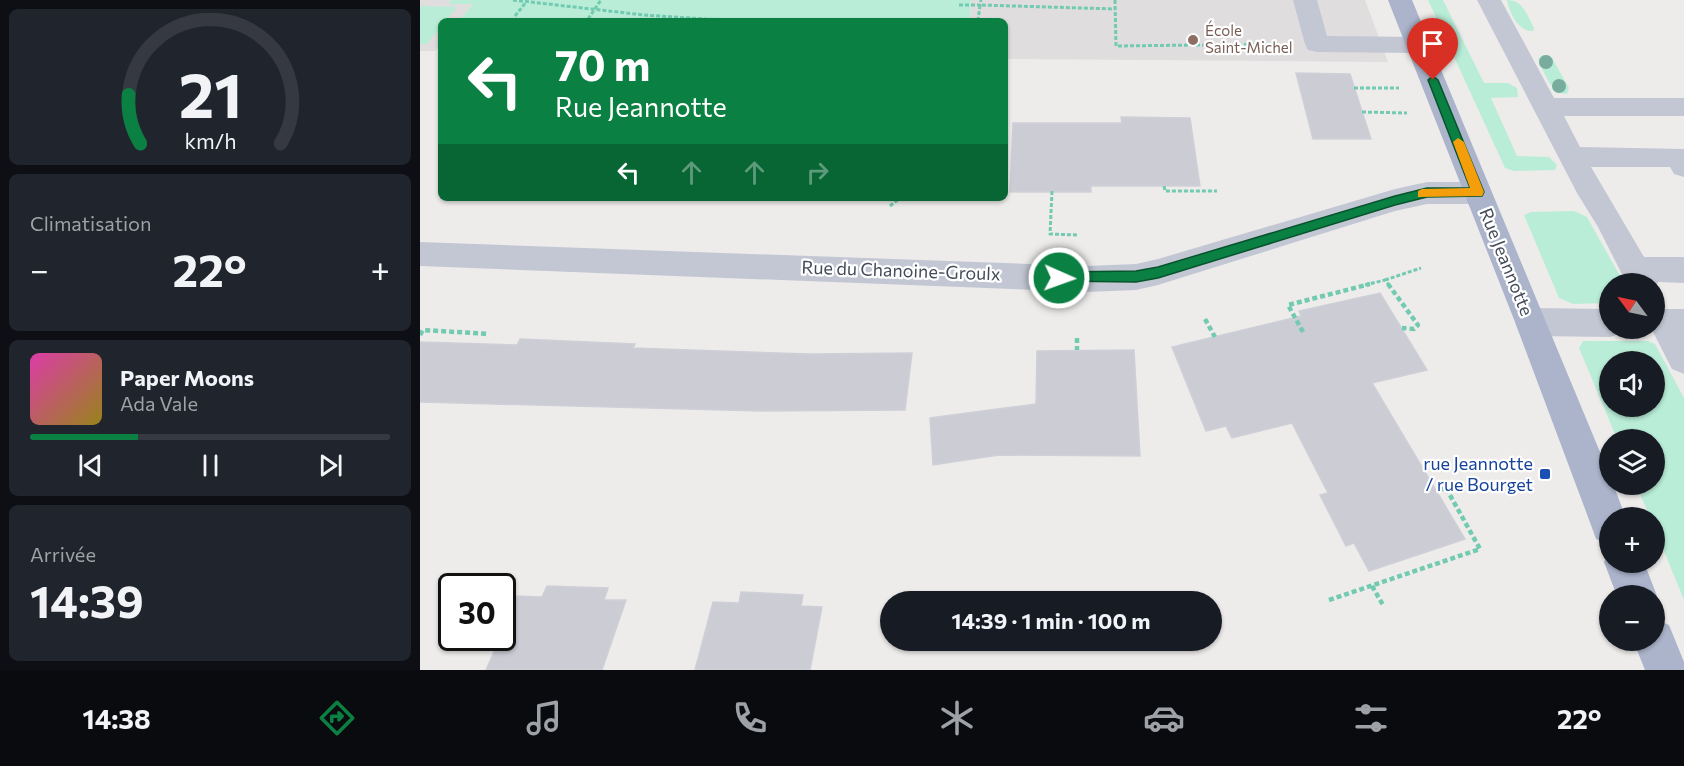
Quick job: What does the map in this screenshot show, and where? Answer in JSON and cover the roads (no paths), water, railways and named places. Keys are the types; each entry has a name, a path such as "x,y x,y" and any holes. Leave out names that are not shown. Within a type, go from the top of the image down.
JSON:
{"main road":[{"name":"Rue Jeannotte","path":"1400,0 1531,322 1603,507"},
{"path":"1658,651 1666,670"}],"street":[{"path":"1305,0 1317,44 1418,45"},
{"path":"1488,0 1572,157 1638,273"},
{"path":"1546,107 1684,107"},
{"path":"1572,157 1678,157 1684,167"},
{"name":"Rue du Chanoine-Groulx","path":"420,254 1086,279 1136,277 1192,263 1395,200 1427,193 1478,192"},
{"path":"1662,273 1684,270"},
{"path":"1665,321 1684,359"},
{"path":"1531,322 1599,323"}],"place":[{"name":"École Saint-Michel","path":"1193,40"},
{"name":"rue Jeannotte / rue Bourget","path":"1545,474"}]}
